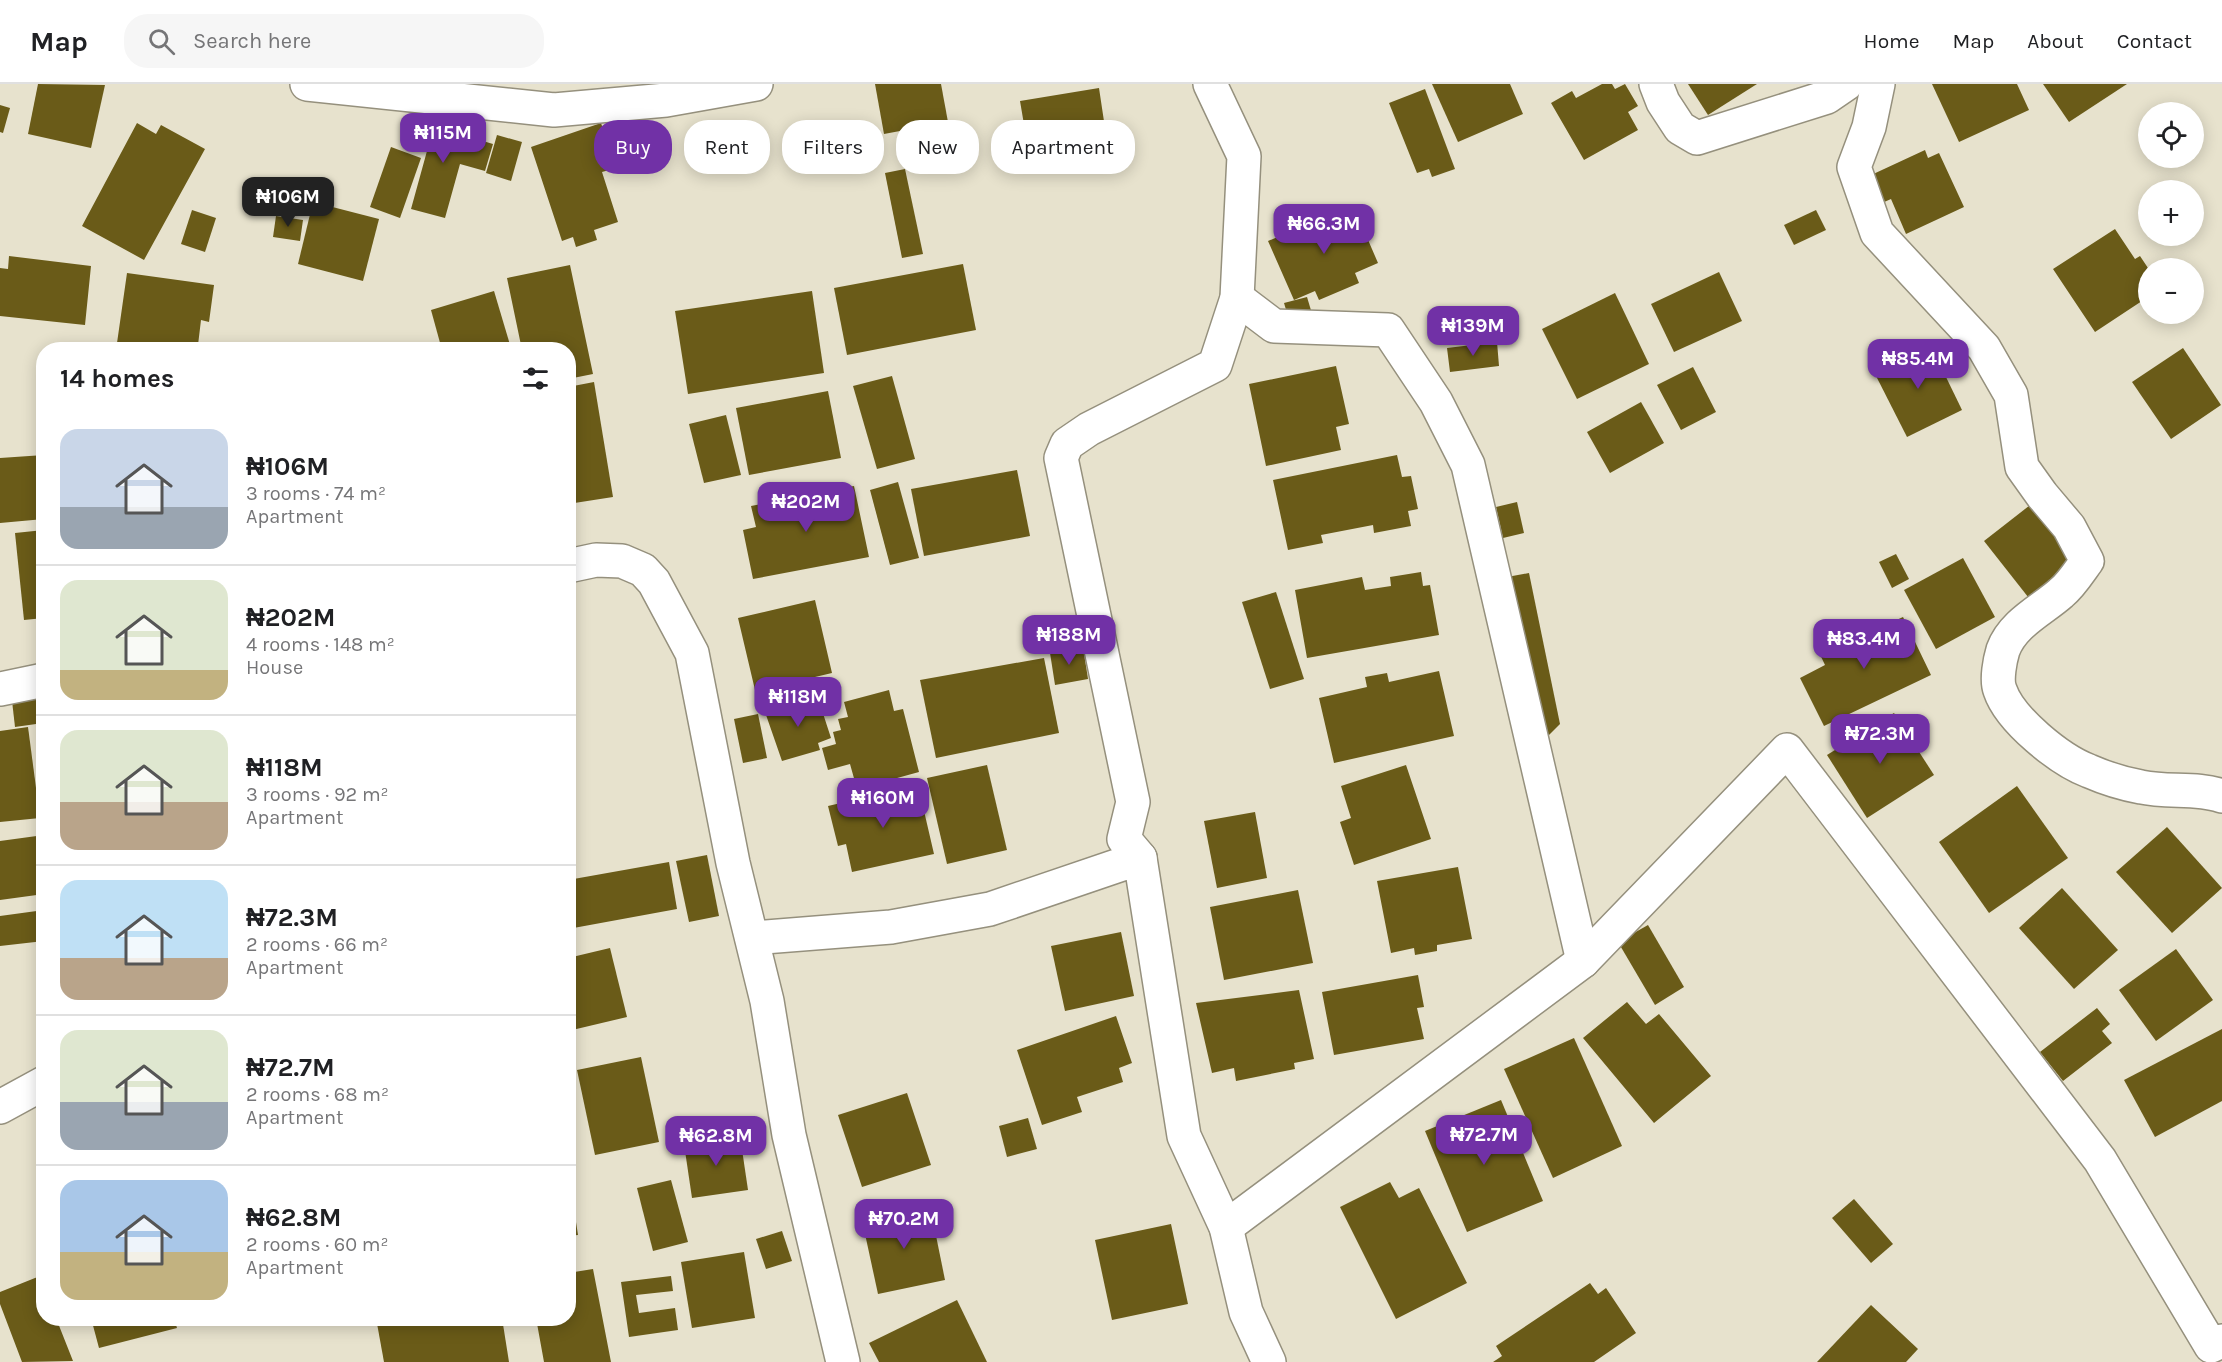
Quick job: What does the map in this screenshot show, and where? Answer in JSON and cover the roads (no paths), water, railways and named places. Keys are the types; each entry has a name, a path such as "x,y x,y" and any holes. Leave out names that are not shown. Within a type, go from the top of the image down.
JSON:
{"street":[{"path":"307,84 554,110 666,100 756,84"},
{"path":"1210,84 1245,156 1237,298 1215,365 1089,429 1067,444 1061,458 1133,802 1124,838 1140,858 1184,1136 1226,1227 1246,1312 1269,1362"},
{"path":"1656,84 1663,102 1680,128 1697,138 1827,97 1846,84"},
{"path":"1878,84 1869,127 1854,167 1877,233 1984,348 2012,395 2022,467 2042,495 2070,527 2087,561 2063,592 2022,623 2004,649 1999,674 1999,689 2020,722 2050,748 2088,771 2141,787 2211,792 2222,796"},
{"path":"1237,298 1274,326 1388,330 1436,402 1468,465 1583,961"},
{"path":"576,564 596,560 622,561 643,570 654,582 692,653 733,863 767,1001 789,1135 843,1362"},
{"path":"0,689 36,682"},
{"path":"1226,1227 1583,961 1787,750 2100,1160 2211,1346 2222,1341"},
{"path":"752,938 891,927 990,909 1140,858"},
{"path":"0,1107 36,1087"}]}
